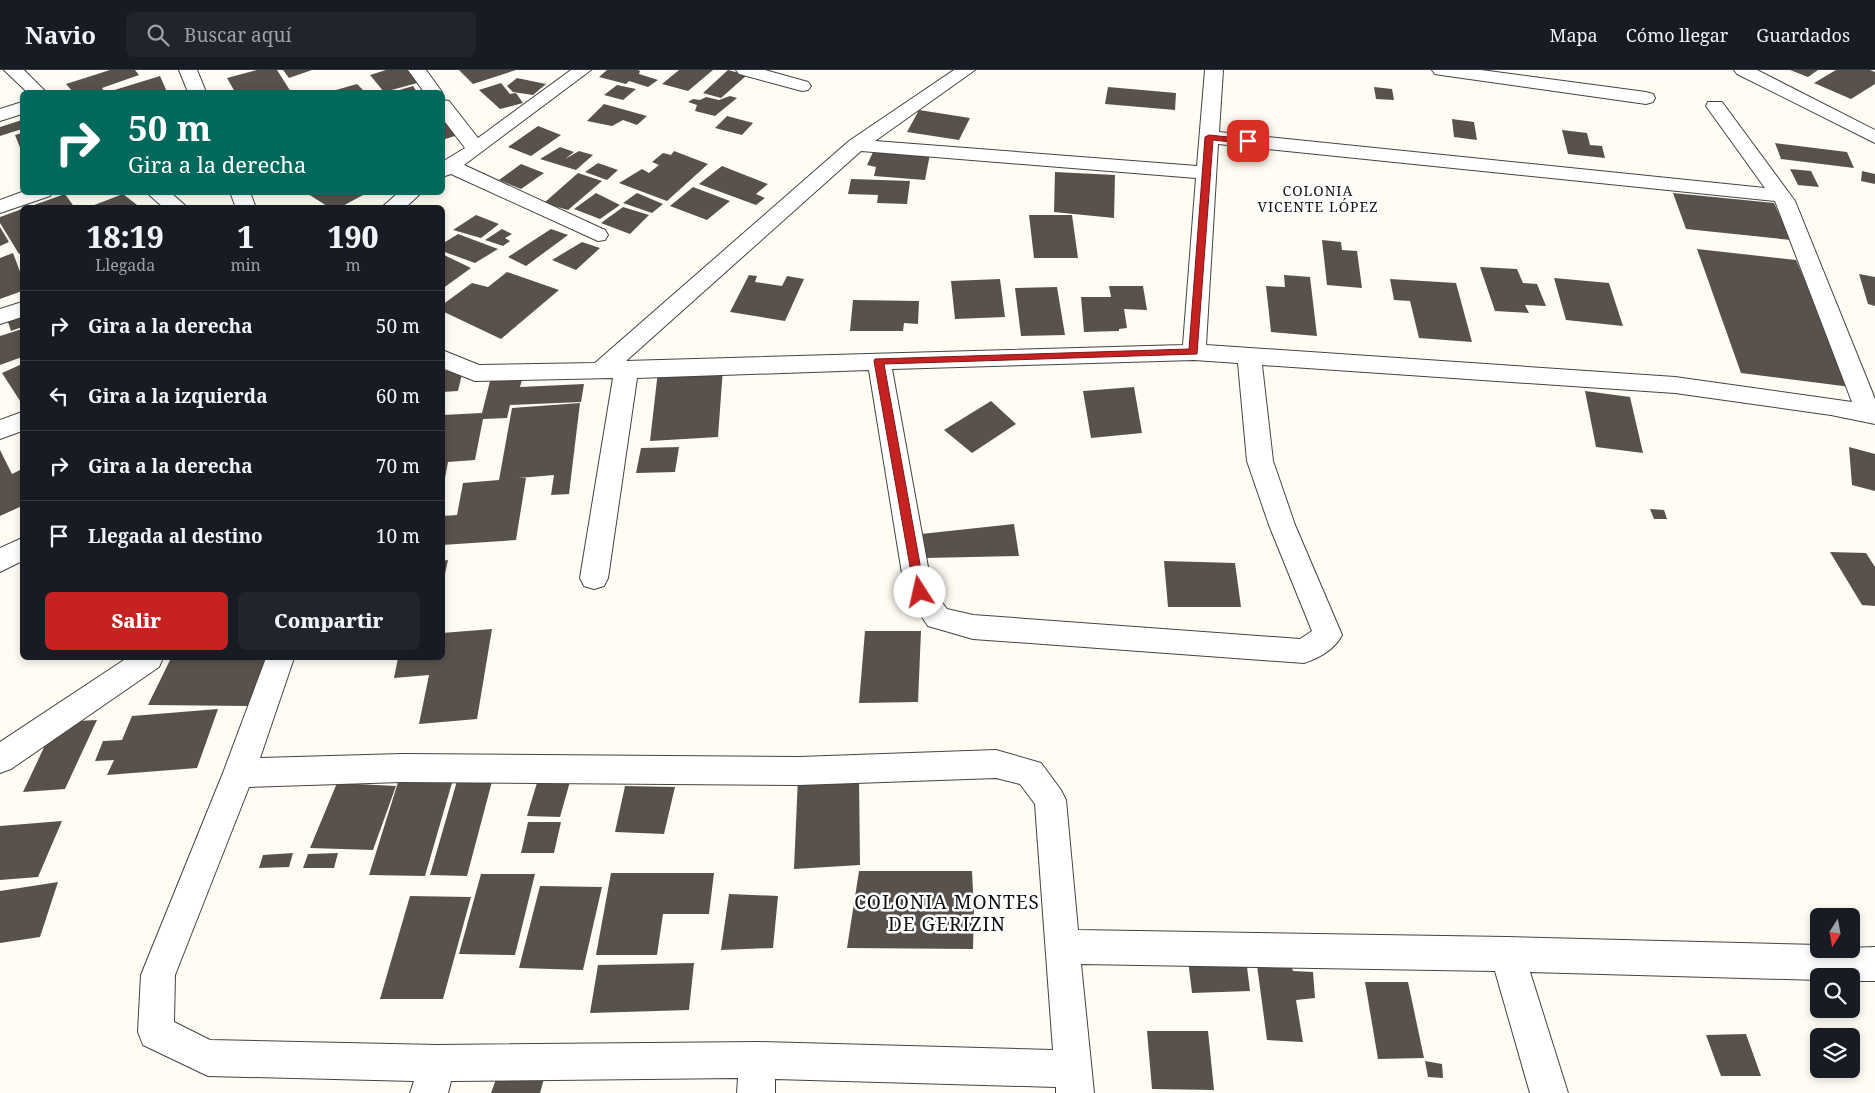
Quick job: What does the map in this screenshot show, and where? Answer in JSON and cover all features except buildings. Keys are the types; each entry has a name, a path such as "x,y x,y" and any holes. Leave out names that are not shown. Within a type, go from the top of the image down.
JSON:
{"street":[{"path":"13,70 35,90"},
{"path":"188,70 197,90"},
{"path":"416,70 431,90"},
{"path":"446,169 476,150 582,70"},
{"path":"745,70 802,86"},
{"path":"599,372 856,145 966,70"},
{"path":"1194,352 1214,70"},
{"path":"1441,70 1646,98"},
{"path":"1743,70 1875,138"},
{"path":"1715,106 1781,196 1872,414"},
{"path":"0,115 20,109"},
{"path":"445,109 476,150"},
{"path":"1209,137 1781,196"},
{"path":"856,145 1206,173"},
{"path":"446,169 598,235"},
{"path":"0,207 34,195"},
{"path":"160,195 174,205"},
{"path":"394,205 408,195"},
{"path":"0,317 20,310"},
{"path":"445,359 475,373 599,372 626,369 1194,352 1675,385 1831,406 1872,414"},
{"path":"879,361 920,592 938,618 973,627 1304,651 1328,635 1282,526 1260,461 1248,356"},
{"path":"594,578 626,369"},
{"path":"0,430 20,422"},
{"path":"0,561 20,549"},
{"path":"0,759 146,660"},
{"path":"238,772 402,768 799,770 996,764 1030,773 1050,800 1061,947 1074,1081 757,1077 433,1078 208,1058 156,1032 158,975 238,772 279,660"},
{"path":"1061,947 1507,954 1875,964"},
{"path":"1507,954 1549,1093"}],"district":[{"name":"COLONIA VICENTE LÓPEZ","path":"1318,200"},
{"name":"COLONIA MONTES DE GERIZIN","path":"947,913"}],"route":[{"path":"920,592 879,361 1194,352 1209,137 1248,141"}]}
